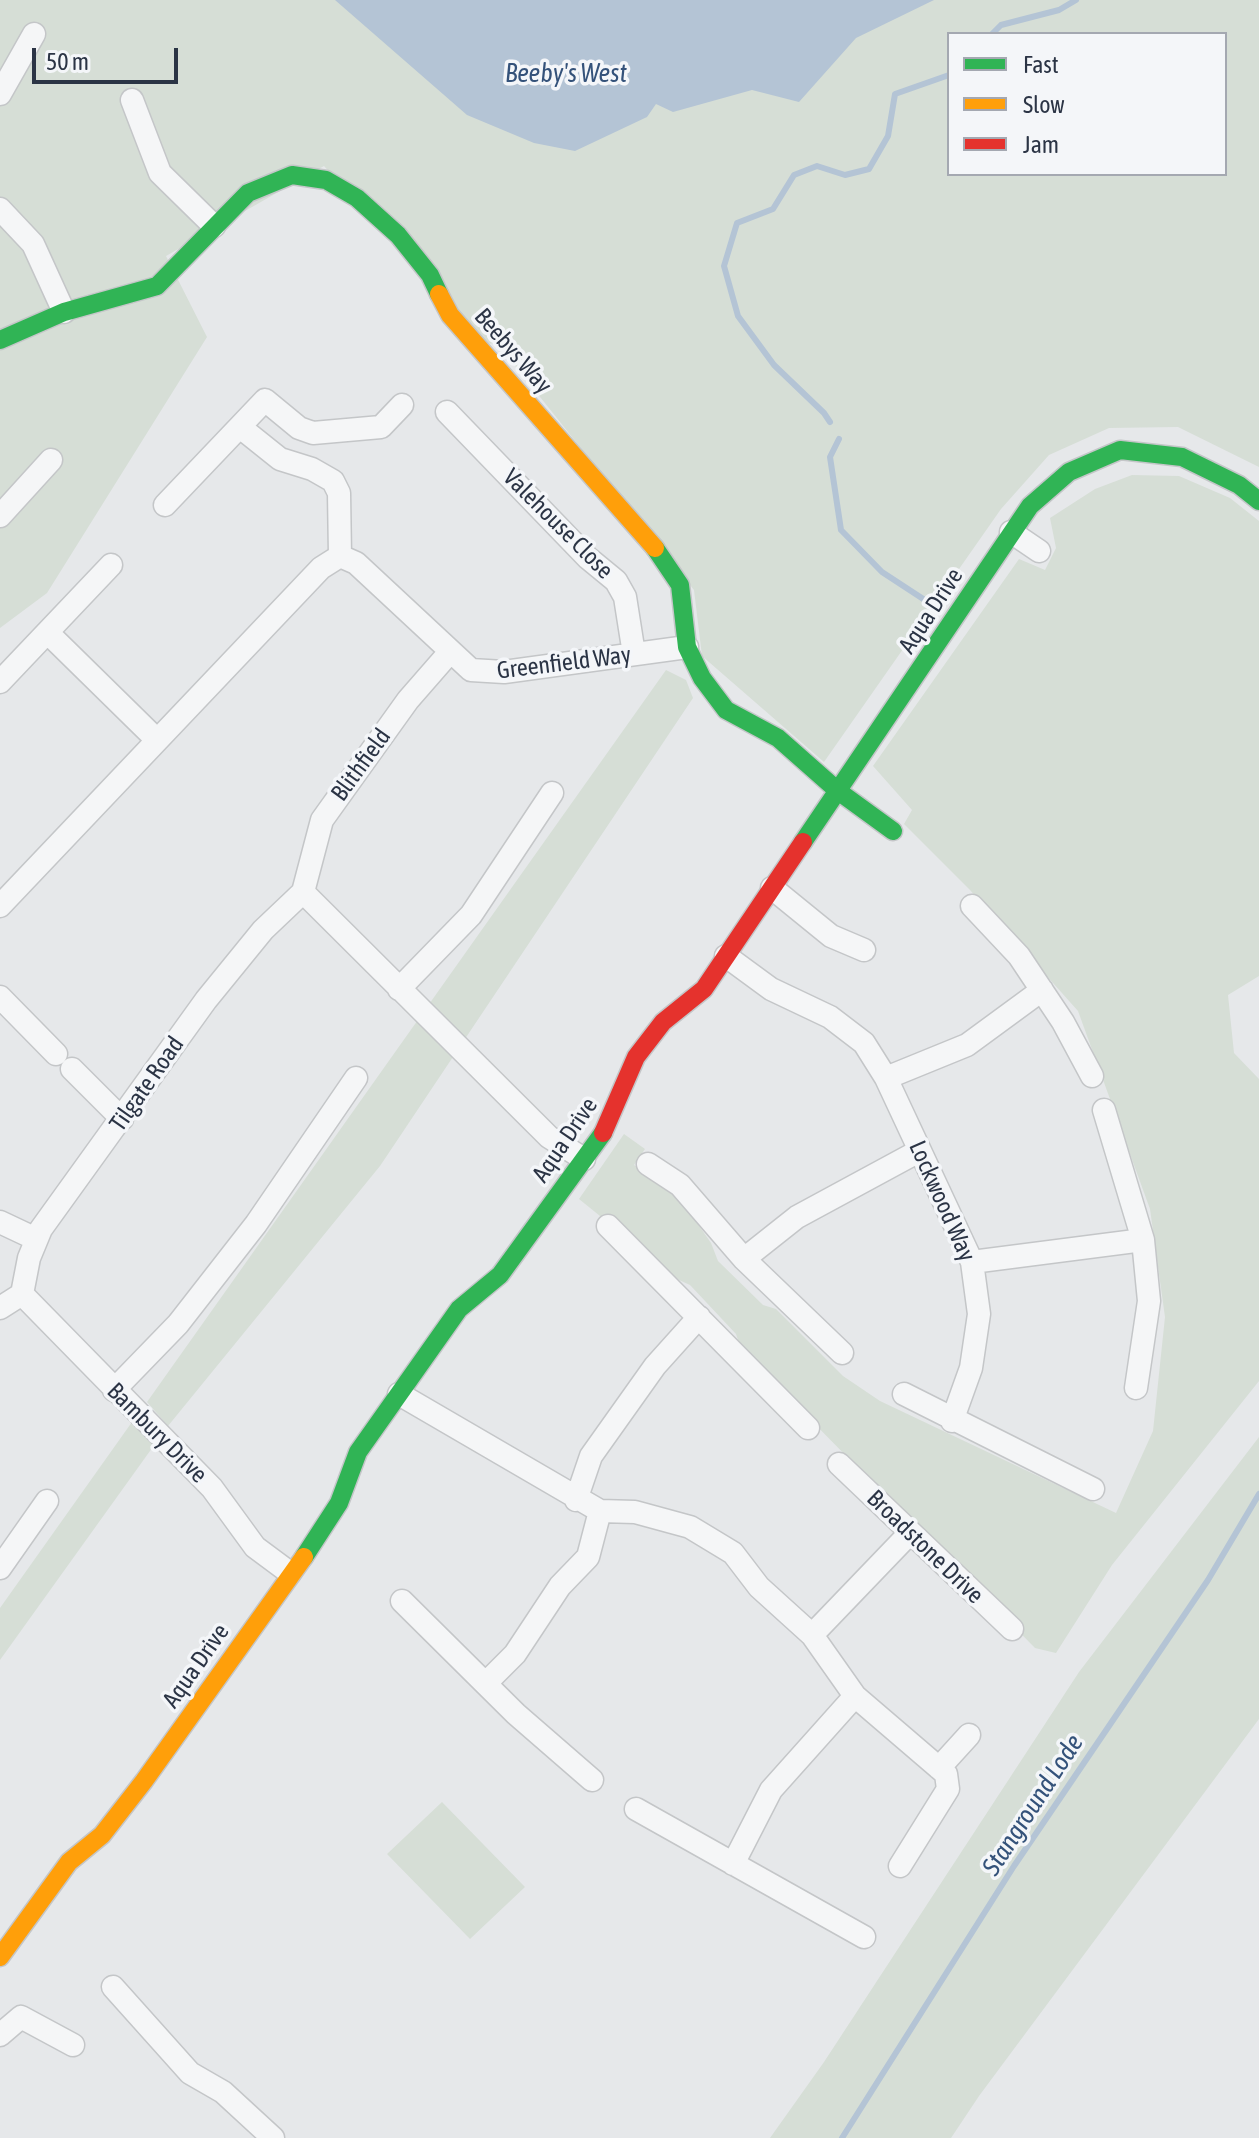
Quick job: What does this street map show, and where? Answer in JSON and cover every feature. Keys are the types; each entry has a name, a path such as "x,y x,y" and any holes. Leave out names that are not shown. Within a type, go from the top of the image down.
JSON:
{"street":[{"path":"0,94 34,34"},
{"path":"132,100 160,173 214,226"},
{"name":"Beebys Way","path":"0,340 64,312 157,286 248,193 292,175 326,180 368,207 398,235 430,275 460,327 649,540 680,585 687,647 702,678 726,710 778,738 838,791 893,831"},
{"path":"0,209 33,244 64,312"},
{"path":"165,505 265,400 299,428 313,433 381,427 402,405"},
{"name":"Valehouse Close","path":"447,412 588,558 616,581 625,597 634,654"},
{"path":"0,906 321,568 340,556 340,502 333,481 312,469 280,459 240,427"},
{"name":"Aqua Drive","path":"1,1953 69,1862 102,1835 144,1781 326,1526 358,1452 459,1309 506,1268 584,1159 612,1118 629,1070 646,1042 663,1022 704,989 1030,506 1069,472 1120,450 1182,457 1239,485 1259,501"},
{"path":"0,516 51,460"},
{"path":"1011,532 1039,551"},
{"name":"Greenfield Way","path":"340,556 356,563 449,653 471,670 492,673 687,647"},
{"path":"0,682 49,634 111,565"},
{"path":"49,634 157,740"},
{"name":"Blithfield","path":"303,892 322,820 408,700 449,653"},
{"path":"399,989 471,915 552,793"},
{"path":"772,888 831,936 864,950"},
{"path":"303,892 549,1137 584,1159"},
{"name":"Tilgate Road","path":"22,1294 36,1239 232,967 303,892"},
{"path":"972,906 1019,956 1092,1076"},
{"name":"Lockwood Way","path":"726,956 771,989 830,1017 864,1043 886,1078 972,1262 979,1314 971,1368 952,1421"},
{"path":"886,1078 967,1045 1042,990"},
{"path":"0,997 122,1119"},
{"path":"114,1390 178,1324 256,1224 356,1078"},
{"path":"1104,1110 1143,1240 1149,1301 1136,1388"},
{"path":"744,1259 797,1217 919,1151"},
{"path":"648,1164 680,1185 744,1259 842,1353"},
{"path":"0,1222 36,1239"},
{"path":"608,1226 808,1428"},
{"path":"972,1262 1143,1240"},
{"path":"0,1308 22,1294"},
{"name":"Bambury Drive","path":"22,1294 212,1488 255,1547 290,1573"},
{"path":"576,1500 591,1456 655,1366 699,1317"},
{"path":"399,1394 576,1500 600,1511 635,1512 690,1527 733,1553 759,1587 812,1635 855,1696 946,1774 948,1789 900,1866"},
{"path":"904,1394 952,1421 1093,1489"},
{"name":"Broadstone Drive","path":"839,1464 1012,1629"},
{"path":"0,1568 47,1501"},
{"path":"486,1683 515,1654 560,1586 588,1557 600,1511"},
{"path":"812,1635 909,1534"},
{"path":"402,1601 592,1780"},
{"path":"733,1864 771,1790 855,1696"},
{"path":"939,1768 969,1735"},
{"path":"636,1809 864,1937"},
{"path":"113,1987 190,2073 223,2092 273,2138"},
{"path":"0,2035 21,2017 73,2045"}],"shaded area":[{"path":"0,0 1259,0 1259,467 1178,427 1109,428 1049,455 1001,509 824,762 702,656 694,590 497,343 484,344 324,166 166,256 207,337 47,593 0,628"},
{"path":"1132,475 1179,476 1230,498 1259,521 1259,976 1228,995 1234,1053 1259,1079 1259,1381 1112,1565 1056,1653 1035,1648 741,1349 736,1334 690,1285 679,1280 579,1199 624,1134 645,1149 634,1165 675,1191 711,1243 718,1261 763,1305 776,1309 843,1376 880,1401 1116,1513 1153,1431 1165,1317 1150,1209 1078,1011 970,890 904,824 912,810 873,766 1019,559 1045,570 1056,548 1050,518 1095,489"},
{"path":"666,670 686,680 693,698 380,1166 168,1426 147,1402"},
{"path":"132,1422 155,1444 0,1660 0,1608"},
{"path":"1259,1437 1259,1719 951,2138 770,2138 824,2062 1079,1672"},
{"path":"442,1802 525,1887 470,1939 387,1854"}],"water":[{"name":"Beeby's West","path":"335,0 934,0 856,38 799,102 752,90 673,112 656,104 647,117 575,151 534,143 467,115"}],"waterway":[{"path":"994,32 1001,25 1059,10 1076,0"},
{"path":"830,422 774,365 738,316 724,266 737,223 773,209 794,175 817,166 845,175 869,169 888,136 895,94 947,76"},
{"path":"839,439 830,457 841,530 882,572 937,608"},
{"name":"Stanground Lode","path":"842,2138 1014,1866 1208,1580 1259,1494"}],"traffic: fast":[{"path":"0,340 64,312 157,286 248,193 292,175 326,180 357,198 398,235 430,275 439,294"},
{"path":"803,842 1030,506 1069,472 1120,450 1182,457 1239,485 1259,501"},
{"path":"655,548 680,585 687,647 702,678 726,710 778,738 838,791 893,831"},
{"path":"304,1557 339,1503 358,1452 459,1309 500,1275 603,1133"}],"traffic: slow":[{"path":"439,294 450,315 655,548"},
{"path":"0,1957 69,1862 102,1835 144,1781 304,1557"}],"traffic: jam":[{"path":"603,1133 636,1057 663,1022 704,989 803,842"}]}
